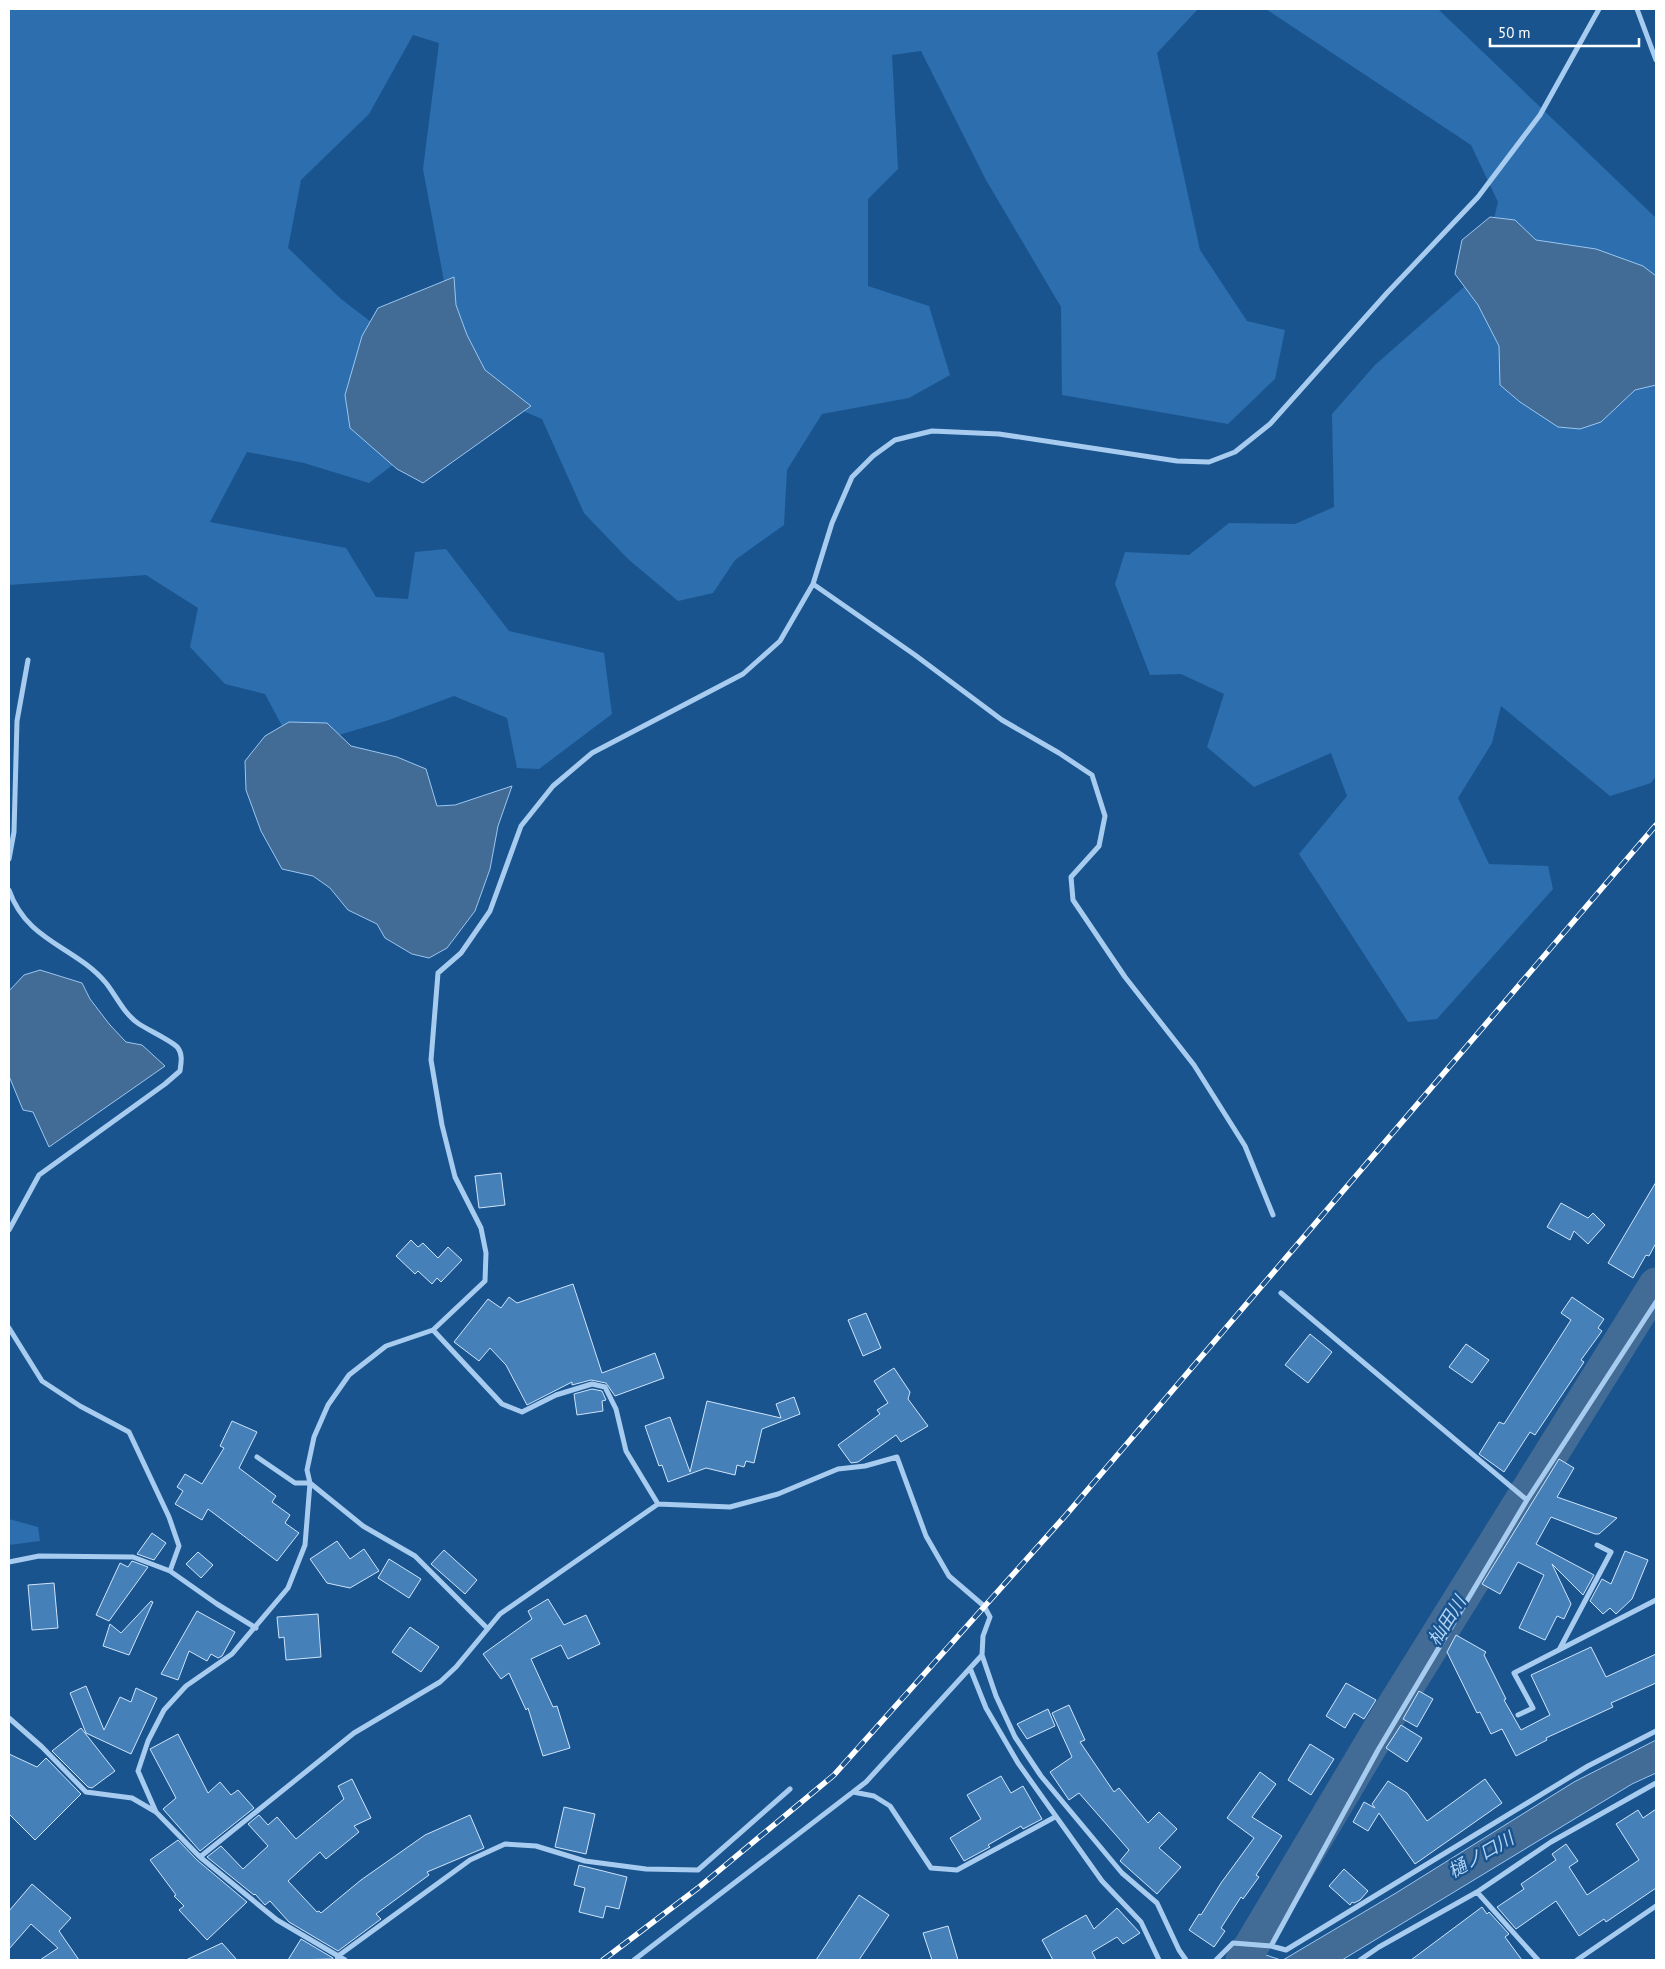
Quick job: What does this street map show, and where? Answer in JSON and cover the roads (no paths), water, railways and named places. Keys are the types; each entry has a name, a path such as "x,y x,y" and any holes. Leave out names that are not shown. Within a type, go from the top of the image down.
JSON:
{"street":[{"path":"156,1812 138,1771 148,1741 164,1710 186,1686 232,1654 288,1588 305,1545 310,1484 308,1470 314,1437 328,1405 349,1374 386,1346 433,1330 485,1281 486,1253 482,1228 455,1177 442,1125 431,1060 438,973 461,953 490,911 521,826 552,786 592,753 743,674 780,642 813,584 832,523 852,478 874,456 895,440 932,431 999,434 1177,461 1209,462 1235,452 1270,424 1387,293 1478,197 1540,115 1599,9"},
{"path":"1637,9 1656,60"},
{"path":"813,584 916,655 1002,720 1059,753 1092,775 1105,816 1099,846 1071,877 1073,900 1126,977 1194,1066 1235,1130 1245,1146 1273,1215"},
{"path":"9,859 14,832 17,721 28,660"},
{"path":"9,890 22,915 46,939 77,957 106,982 121,1006 138,1024 178,1047 181,1056 180,1071 165,1084 39,1175 9,1230"},
{"path":"1281,1293 1528,1500"},
{"path":"1271,1946 1378,1750 1528,1500 1656,1302"},
{"path":"9,1328 42,1381 80,1406 129,1432 169,1518 179,1546 170,1572"},
{"path":"433,1330 502,1404 522,1412 556,1395 592,1384 605,1387 616,1410 626,1451 658,1504"},
{"path":"257,1457 296,1483 310,1484 363,1526 414,1556 487,1628"},
{"path":"200,1857 354,1733 440,1682 500,1614 658,1504 730,1506 778,1494 838,1469 865,1466 897,1457 926,1536 949,1576 984,1606 990,1617 983,1636 982,1655 996,1696 1016,1737 1041,1776 1122,1873 1156,1903 1179,1950 1186,1960"},
{"path":"1559,1651 1611,1552 1597,1545"},
{"path":"9,1562 39,1556 133,1557 170,1572 256,1628"},
{"path":"1518,1715 1533,1708 1514,1673 1656,1600"},
{"path":"634,1960 866,1782 982,1655"},
{"path":"970,1668 986,1708 1018,1763 1102,1881 1141,1922 1159,1960"},
{"path":"9,1718 42,1747 86,1792 132,1798 156,1812 200,1857 277,1920 337,1958 345,1960"},
{"path":"1216,1960 1233,1943 1271,1946 1286,1950 1580,1771 1656,1731"},
{"path":"1360,1960 1379,1947 1477,1892 1551,1842 1656,1783"},
{"path":"337,1958 470,1860 505,1844 536,1846 585,1861 646,1869 698,1870 790,1788"},
{"path":"853,1792 874,1796 890,1806 931,1868 958,1870 1055,1817"},
{"path":"1477,1892 1534,1959"},
{"path":"1577,1960 1656,1906"}],"water":[{"path":"1490,217 1515,220 1536,240 1596,249 1643,266 1656,276 1656,385 1635,390 1601,422 1580,429 1558,427 1520,402 1500,385 1499,346 1478,305 1455,274 1462,240"},
{"path":"454,277 456,305 467,335 485,370 531,406 423,483 397,469 350,428 345,395 362,336 378,308"},
{"path":"289,722 327,723 351,746 397,757 426,769 437,806 455,805 512,786 498,826 490,869 475,911 447,948 429,958 412,954 385,938 377,924 348,910 330,888 313,876 282,869 261,831 246,790 245,761 265,736"},
{"path":"40,970 82,983 90,999 126,1042 142,1045 165,1066 49,1147 33,1112 23,1110 9,1076 9,991 24,975"},
{"name":"樋ノ口川","path":"1656,1740 1656,1773 1632,1784 1342,1960 1283,1960 1396,1893 1574,1782"},
{"path":"1257,1952 1281,1960 1228,1960 1230,1957"}],"waterway":[{"name":"杣田川","path":"1243,1960 1385,1721 1656,1285"}],"railway":[{"path":"603,1960 698,1888 834,1775 1066,1515 1656,825"}]}
